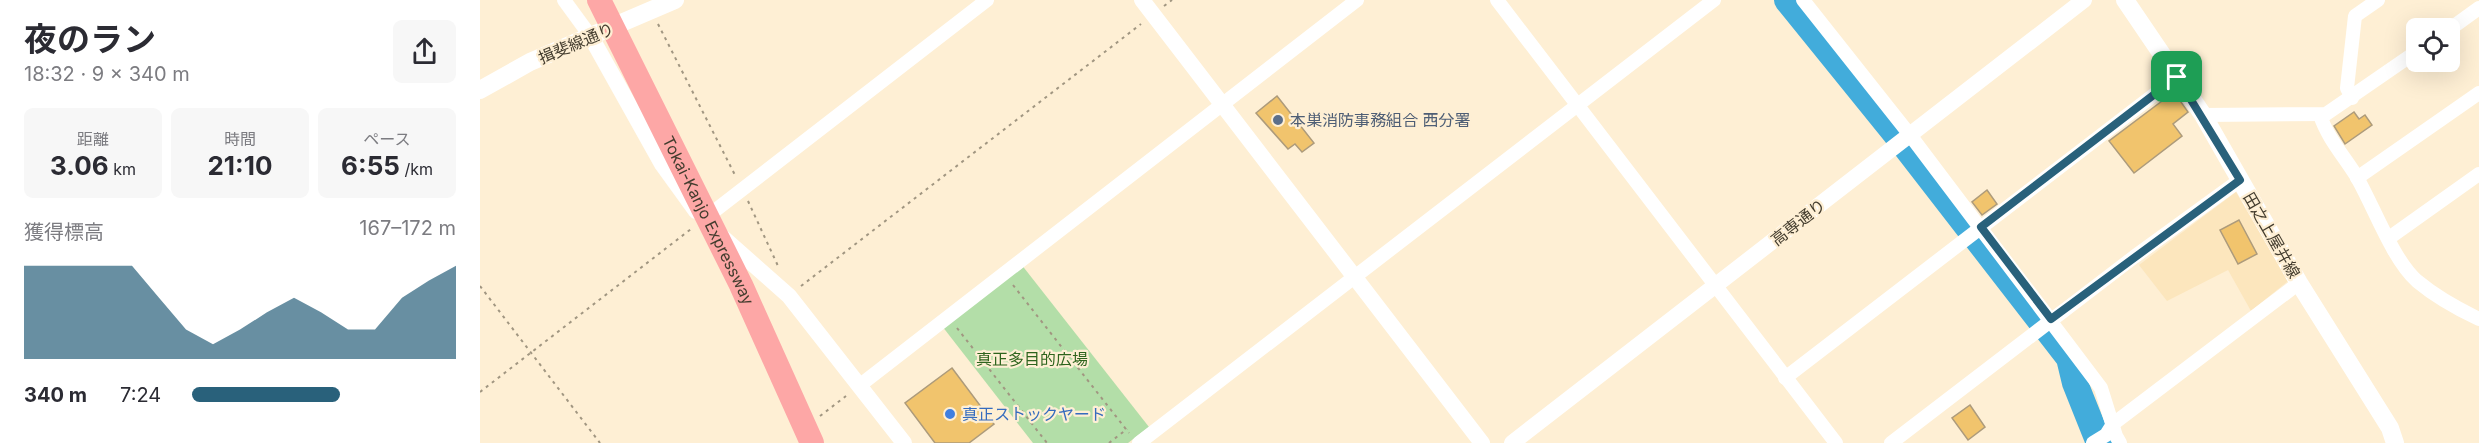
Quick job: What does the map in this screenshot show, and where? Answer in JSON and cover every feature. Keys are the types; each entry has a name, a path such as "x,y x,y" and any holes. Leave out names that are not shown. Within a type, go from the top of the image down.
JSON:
{"highway":[{"name":"Tokai-Kanjo Expressway","path":"600,0 814,431"}],"main road":[{"name":"揖斐線通り","path":"480,90 531,62 675,0"},
{"name":"田之上屋井線","path":"2125,0 2203,115 2299,283 2390,429 2395,443"}],"street":[{"path":"564,0 591,37 662,164 703,220 785,291 904,443"},
{"path":"703,220 987,0"},
{"path":"1142,0 1482,443"},
{"path":"859,386 1358,0"},
{"path":"1497,0 1714,287 1836,443"},
{"path":"1139,443 1714,0"},
{"path":"1803,0 1904,140 1981,227 2101,388 2120,443"},
{"name":"高専通り","path":"1512,443 2084,0"},
{"path":"2352,98 2347,88 2355,16 2378,0"},
{"path":"2460,22 2479,8"},
{"path":"2203,115 2320,115 2352,98 2406,59"},
{"path":"1785,378 2177,77"},
{"path":"2357,178 2479,93"},
{"path":"2320,115 2324,126 2357,178 2400,260 2416,280 2462,311 2479,319"},
{"path":"2389,238 2479,174"},
{"path":"1891,443 2051,319 2240,180"},
{"path":"2093,443 2106,435 2113,424 2299,283"}],"path":[{"path":"651,10 742,189 777,263 785,291 1172,0"},
{"path":"480,392 703,220"},
{"path":"1013,285 1127,429 1109,443"},
{"path":"480,286 600,443"},
{"path":"956,328 1047,443"},
{"path":"814,431 859,386"}],"shaded area":[{"path":"2236,192 2288,281 2251,311 2228,270 2167,301 2139,265"}],"green space":[{"name":"真正多目的広場","path":"1021,264 1149,427 1128,443 1033,443 942,326"}],"building":[{"path":"2174,92 2188,112 2173,124 2182,136 2134,173 2109,141"},
{"name":"本巣消防事務組合 西分署","path":"1277,96 1314,143 1302,152 1295,144 1288,149 1256,113"},
{"path":"2354,112 2359,119 2365,115 2372,125 2345,144 2334,126"},
{"path":"1987,190 1997,204 1982,215 1972,202"},
{"path":"2239,220 2257,254 2238,264 2220,230"},
{"name":"真正ストックヤード","path":"952,368 994,424 969,443 935,443 905,403"},
{"path":"1970,405 1985,427 1968,440 1952,418"}],"waterway":[{"path":"1787,0 1894,132 2069,358 2075,383 2099,443"}],"place":[{"name":"本巣消防事務組合 西分署","path":"1278,120"},
{"name":"真正ストックヤード","path":"950,414"}],"route":[{"path":"2177,77 2203,115 2240,180 2051,319 1981,227 2177,77"}]}
